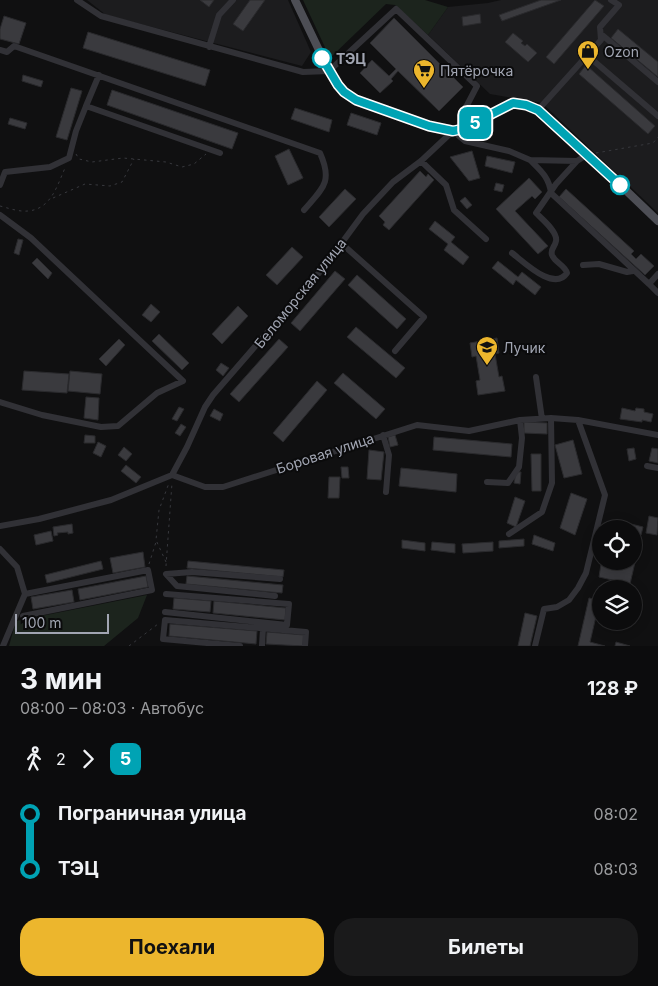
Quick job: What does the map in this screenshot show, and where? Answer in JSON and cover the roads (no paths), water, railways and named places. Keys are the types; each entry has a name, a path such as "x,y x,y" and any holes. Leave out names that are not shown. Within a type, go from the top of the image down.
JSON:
{"main road":[{"path":"295,0 328,71 344,92 356,100 412,122 453,131 479,122 513,103 526,105 538,110 588,154 658,221"}],"street":[{"path":"77,0 101,16 303,72 328,71 396,9 477,86 465,109 479,122"},
{"path":"209,47 219,15 233,0"},
{"path":"538,110 601,40 600,27 619,5 612,0"},
{"path":"601,34 658,82"},
{"path":"0,50 7,52 14,46 320,153 326,167 325,186 304,210"},
{"path":"588,56 658,116"},
{"path":"0,186 5,172 50,167 69,158 76,132 99,75"},
{"path":"86,106 220,153"},
{"path":"453,131 465,141 509,151 530,160 547,177 550,182 551,193 633,272 658,293"},
{"name":"Беломорская улица","path":"172,475 205,407 213,395 324,267 363,214 392,182 422,161 453,131"},
{"path":"512,253 546,278 556,280 564,277 567,273 566,269 553,257 551,250 556,241 556,234 536,212 556,184 577,161 588,154"},
{"path":"530,160 577,161"},
{"path":"422,161 446,185 454,210 486,240"},
{"path":"0,215 32,238 183,381 157,393 118,426 101,427 42,416 0,402"},
{"path":"341,243 424,317 395,351"},
{"path":"583,265 599,264 633,272"},
{"path":"649,284 658,274"},
{"path":"536,378 542,418"},
{"path":"509,534 542,512 552,483 551,418"},
{"name":"Боровая улица","path":"172,475 205,487 223,486 417,425 469,431 520,420 551,418 578,420 658,435"},
{"path":"486,482 508,483 519,467 522,438 520,420"},
{"path":"535,646 544,609 557,607 569,600 586,573 606,495 578,420"},
{"path":"383,435 389,455 386,492"},
{"path":"647,466 658,468"},
{"path":"0,526 39,519 111,500 172,475"},
{"path":"0,549 16,567 25,594 3,646"},
{"path":"23,616 152,590 148,570 25,594"},
{"path":"275,596 177,586 166,574 192,572 280,579"},
{"path":"165,612 287,625 289,604 166,594"},
{"path":"240,646 163,639 165,620 306,632 305,646"},
{"path":"262,646 263,628"}],"place":[{"name":"ТЭЦ","path":"322,58"},
{"name":"Ozon","path":"588,70"},
{"name":"Пятёрочка","path":"424,89"},
{"name":"Лучик","path":"487,366"}]}
